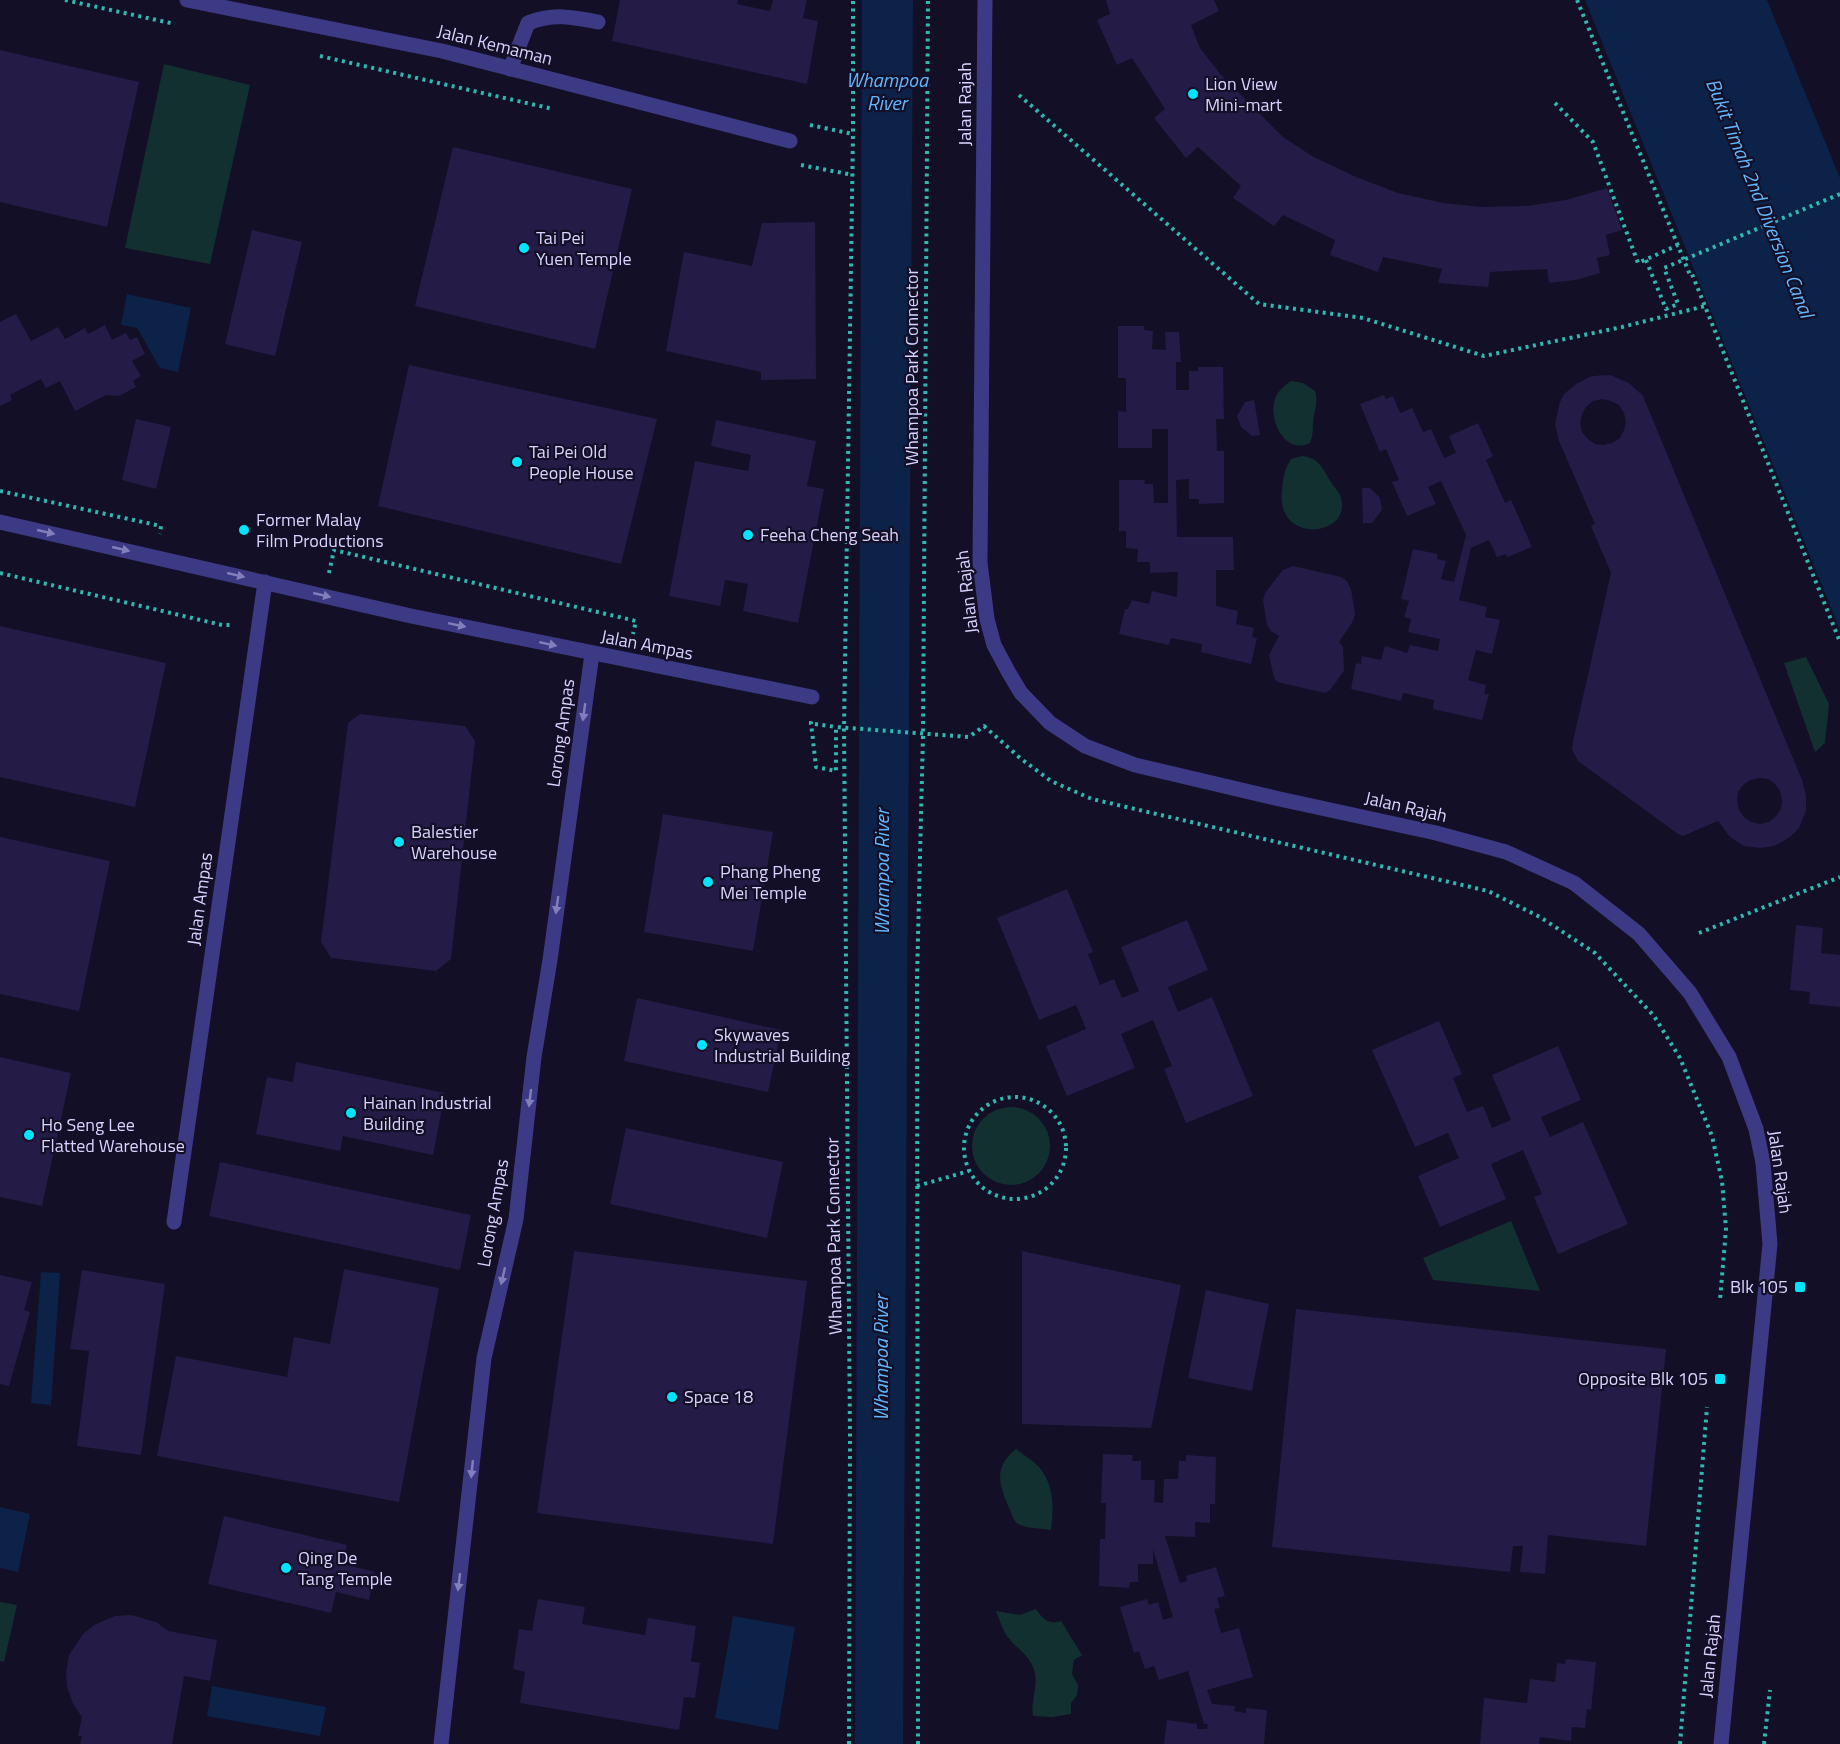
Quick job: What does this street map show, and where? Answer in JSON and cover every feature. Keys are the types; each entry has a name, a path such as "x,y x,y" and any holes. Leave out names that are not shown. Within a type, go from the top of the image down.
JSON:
{"street":[{"name":"Jalan Kemaman","path":"187,0 442,51 790,141"},
{"name":"Jalan Rajah","path":"985,0 980,563 987,619 994,645 1021,693 1050,723 1085,746 1135,765 1436,833 1506,852 1574,883 1639,934 1690,993 1729,1057 1756,1130 1763,1163 1770,1244 1721,1744"},
{"path":"510,69 528,23 542,17 570,16 598,22"},
{"name":"Jalan Ampas","path":"0,522 411,616 812,697"},
{"name":"Jalan Ampas","path":"174,1222 265,582"},
{"name":"Lorong Ampas","path":"441,1744 484,1358 516,1219 534,1057 592,654"}],"path":[{"path":"65,0 177,25"},
{"name":"Whampoa Park Connector","path":"849,1744 850,1436 844,729 853,175 853,0"},
{"name":"Whampoa Park Connector","path":"918,1744 917,978 923,735 928,0"},
{"path":"1577,0 1705,306 1840,642"},
{"path":"311,54 564,112"},
{"path":"1019,95 1259,304 1363,318 1484,356 1622,327 1705,306"},
{"path":"1555,103 1593,142 1638,263 1678,245"},
{"path":"790,141 786,162 853,175"},
{"path":"1646,260 1666,309 1678,304 1664,268 1840,194"},
{"path":"0,491 161,526 160,538"},
{"path":"328,576 334,550 636,621 628,661"},
{"path":"0,573 222,625 259,623"},
{"path":"802,721 844,729 969,737 984,726 1020,758 1051,781 1092,799 1488,891 1540,917 1595,953 1654,1016 1680,1058 1712,1136 1722,1181 1726,1229 1720,1300"},
{"path":"811,723 816,767 836,771 836,727"},
{"path":"1699,933 1840,877"},
{"path":"1010,1096 1026,1097 1041,1103 1054,1114 1063,1128 1066,1145 1065,1161 1059,1176 1035,1196 1012,1199 990,1193 978,1184 969,1171 964,1155 964,1138 969,1123 980,1109 993,1100 1010,1096"},
{"path":"917,1186 969,1171"},
{"path":"1680,1744 1707,1407"},
{"path":"1764,1744 1770,1690"}],"green space":[{"path":"164,64 250,85 210,264 125,248"},
{"path":"1291,381 1303,383 1315,391 1316,395 1311,440 1310,443 1301,446 1287,441 1282,435 1277,428 1273,411 1276,396"},
{"path":"1302,456 1320,464 1341,498 1341,511 1335,521 1325,527 1313,529 1300,527 1290,520 1283,508 1282,490 1285,471 1291,459"},
{"path":"1806,657 1829,704 1825,743 1815,752 1784,663"},
{"path":"1011,1107 1026,1110 1038,1119 1047,1131 1050,1146 1047,1161 1038,1173 1026,1182 1011,1185 996,1182 984,1173 975,1161 972,1146 975,1131 984,1119 996,1110"},
{"path":"1511,1221 1540,1291 1433,1280 1423,1258"},
{"path":"1016,1449 1037,1464 1048,1481 1052,1505 1051,1530 1022,1526 1013,1517 1000,1476 1004,1462"},
{"path":"0,1602 17,1605 4,1662 0,1661"},
{"path":"1036,1609 1046,1620 1061,1621 1082,1655 1074,1660 1072,1674 1078,1685 1077,1695 1071,1703 1071,1714 1052,1717 1033,1716 1036,1682 1032,1664 1005,1633 996,1611 1020,1615"}],"water":[{"name":"Whampoa River","path":"862,0 913,0 903,1744 855,1744"},
{"name":"Bukit Timah 2nd Diversion Canal","path":"1585,0 1767,0 1840,178 1840,630"},
{"path":"127,294 191,308 178,372 160,368 137,328 121,325"},
{"path":"41,1272 60,1273 51,1405 31,1403"},
{"path":"0,1507 30,1514 18,1572 0,1568"},
{"path":"733,1616 795,1627 778,1730 715,1718"},
{"path":"212,1686 326,1707 320,1736 207,1716"}],"building":[{"path":"620,0 738,0 737,4 770,11 773,0 807,0 803,18 818,21 807,84 612,41"},
{"path":"1106,0 1214,0 1219,11 1191,25 1200,48 1221,75 1283,137 1312,156 1356,177 1398,193 1443,203 1481,207 1527,206 1566,200 1607,188 1622,230 1606,235 1610,255 1597,258 1600,273 1576,280 1549,283 1547,269 1490,272 1488,287 1438,283 1442,269 1383,257 1378,272 1330,255 1335,240 1283,215 1274,226 1233,198 1241,186 1198,147 1186,158 1154,118 1165,109 1132,58 1117,65 1097,20 1110,14"},
{"path":"0,50 139,82 107,227 0,202"},
{"name":"Tai Pei Yuen Temple","path":"453,147 632,189 595,349 415,306"},
{"path":"815,222 816,379 761,380 761,372 666,351 684,252 752,266 762,223"},
{"path":"252,230 302,242 275,356 225,344"},
{"path":"16,314 31,341 58,327 65,339 85,328 88,334 105,325 112,340 126,333 130,340 137,337 145,354 132,361 141,376 133,381 136,387 119,396 106,395 75,411 60,381 46,388 41,379 10,395 12,400 0,406 0,322"},
{"path":"1118,326 1144,326 1144,330 1153,331 1152,349 1166,350 1165,332 1179,332 1181,362 1176,362 1176,390 1189,390 1189,371 1198,371 1198,367 1223,367 1224,419 1216,419 1217,451 1224,451 1224,503 1199,504 1199,499 1189,499 1189,479 1176,480 1177,537 1233,537 1234,570 1216,570 1216,606 1238,611 1236,624 1254,628 1252,637 1257,638 1251,664 1201,652 1202,644 1171,638 1169,645 1119,634 1125,609 1128,609 1132,600 1149,604 1152,591 1177,597 1178,572 1150,573 1150,562 1137,562 1138,549 1126,548 1126,531 1119,531 1119,480 1145,480 1144,484 1153,484 1154,503 1168,503 1168,429 1152,429 1152,448 1118,448 1118,411 1126,412 1126,378 1118,378"},
{"name":"Tai Pei Old People House","path":"409,365 657,419 621,564 378,506"},
{"path":"1610,375 1629,383 1643,396 1802,780 1806,795 1806,811 1799,828 1790,837 1774,846 1760,848 1744,846 1730,837 1718,821 1683,836 1678,834 1578,761 1572,749 1611,573 1591,526 1595,524 1559,441 1555,424 1564,394 1576,384 1592,376","holes":["1602,399 1619,405 1626,422 1620,438 1604,445 1595,444 1588,439 1582,432 1580,423 1586,407 1593,401","1759,778 1768,779 1775,784 1782,800 1781,809 1776,816 1769,822 1760,824 1744,817 1737,801 1738,792 1743,785"]},
{"path":"1384,395 1386,399 1393,396 1400,413 1412,408 1423,432 1431,429 1444,458 1456,453 1449,436 1478,423 1493,456 1486,460 1505,503 1511,500 1532,547 1507,557 1506,554 1497,557 1489,540 1471,548 1459,600 1487,607 1485,617 1500,620 1492,654 1476,650 1468,680 1486,685 1484,694 1489,694 1482,720 1433,709 1434,700 1403,693 1401,701 1351,689 1356,663 1361,664 1362,656 1381,660 1385,646 1407,653 1410,645 1438,651 1440,639 1408,632 1411,619 1404,617 1409,601 1401,599 1413,549 1438,554 1437,559 1446,561 1441,579 1454,582 1466,535 1441,481 1428,487 1436,504 1407,516 1392,482 1399,480 1386,449 1380,452 1360,404"},
{"path":"1254,400 1260,435 1252,436 1241,427 1237,416 1245,402"},
{"path":"136,419 171,427 156,489 122,480"},
{"name":"Feeha Cheng Seah","path":"716,420 816,441 807,486 824,489 798,623 743,611 748,584 725,580 720,606 669,596 695,461 748,471 751,455 711,446"},
{"path":"1362,488 1370,488 1380,498 1382,510 1372,523 1363,523"},
{"path":"1293,566 1341,577 1347,581 1351,589 1355,614 1339,642 1343,647 1344,671 1330,690 1325,693 1277,682 1274,678 1269,655 1279,636 1267,625 1263,600 1265,593 1283,570"},
{"path":"0,626 166,663 135,807 0,777"},
{"name":"Balestier Warehouse","path":"360,714 465,726 475,741 451,959 436,971 331,958 321,942 348,723"},
{"name":"Phang Pheng Mei Temple","path":"663,814 773,832 753,951 644,932"},
{"path":"0,837 110,861 79,1011 0,994"},
{"path":"1067,889 1093,952 1088,954 1100,985 1114,979 1122,998 1139,991 1121,947 1187,920 1208,970 1168,987 1178,1012 1212,997 1253,1096 1186,1123 1164,1069 1172,1066 1153,1020 1121,1034 1135,1068 1067,1096 1046,1046 1086,1029 1076,1005 1039,1020 997,918"},
{"path":"1796,925 1823,928 1821,953 1840,955 1840,1007 1809,1004 1810,992 1790,990"},
{"name":"Skywaves Industrial Building","path":"637,998 781,1030 768,1092 624,1061"},
{"path":"1439,1021 1462,1074 1453,1078 1467,1112 1483,1106 1492,1128 1511,1120 1492,1075 1558,1046 1581,1100 1541,1117 1550,1137 1583,1122 1628,1224 1558,1254 1534,1197 1542,1194 1523,1150 1491,1164 1506,1199 1440,1227 1418,1176 1459,1158 1448,1133 1415,1147 1372,1050"},
{"name":"Ho Seng Lee Flatted Warehouse","path":"0,1057 71,1073 42,1206 0,1197"},
{"name":"Hainan Industrial Building","path":"296,1062 445,1093 433,1155 343,1136 340,1151 256,1134 267,1077 293,1082"},
{"path":"626,1128 783,1162 767,1238 610,1204"},
{"path":"220,1162 471,1215 460,1270 209,1216"},
{"name":"Space 18","path":"574,1251 807,1281 773,1544 537,1513"},
{"path":"1022,1251 1181,1285 1151,1428 1022,1424"},
{"path":"344,1269 439,1288 399,1502 157,1456 176,1356 287,1377 294,1337 330,1344"},
{"path":"82,1270 165,1284 141,1455 77,1446 89,1351 70,1349"},
{"path":"0,1275 32,1282 24,1310 30,1312 9,1386 0,1384"},
{"path":"1206,1290 1269,1304 1252,1391 1188,1378"},
{"path":"1296,1309 1666,1349 1646,1546 1548,1535 1545,1574 1520,1572 1523,1546 1513,1546 1510,1572 1272,1547"},
{"path":"1103,1454 1133,1455 1132,1461 1141,1461 1141,1480 1155,1480 1154,1502 1163,1503 1164,1479 1178,1479 1179,1461 1186,1461 1186,1455 1216,1457 1215,1504 1210,1504 1210,1523 1195,1522 1195,1537 1165,1536 1180,1583 1187,1581 1186,1576 1216,1567 1225,1596 1217,1598 1220,1608 1214,1609 1221,1633 1239,1628 1253,1677 1207,1690 1212,1704 1235,1706 1234,1711 1246,1713 1246,1708 1267,1710 1264,1744 1164,1744 1167,1720 1197,1724 1197,1729 1207,1729 1208,1724 1204,1724 1188,1671 1159,1680 1154,1666 1145,1669 1139,1651 1134,1653 1120,1607 1147,1599 1149,1605 1158,1602 1163,1620 1173,1617 1153,1549 1153,1564 1138,1564 1138,1582 1130,1582 1129,1588 1099,1586 1100,1539 1105,1539 1106,1503 1101,1503"},
{"name":"Qing De Tang Temple","path":"224,1516 347,1545 343,1564 375,1572 369,1600 336,1592 331,1613 208,1584"},
{"path":"538,1599 585,1607 582,1624 645,1635 648,1618 696,1626 691,1661 700,1663 695,1698 684,1697 679,1730 520,1703 525,1672 513,1669 519,1629 532,1631"},
{"path":"131,1615 156,1622 168,1631 217,1640 210,1681 184,1676 172,1744 80,1744 82,1736 78,1736 82,1717 73,1704 67,1687 66,1673 69,1655 83,1634 94,1625 115,1616"},
{"path":"1566,1659 1596,1662 1591,1710 1587,1709 1585,1728 1572,1727 1571,1741 1540,1737 1539,1744 1480,1744 1484,1698 1527,1703 1530,1679 1555,1682 1557,1663 1565,1664"}],"place":[{"name":"Lion View Mini-mart","path":"1193,94"},
{"name":"Tai Pei Yuen Temple","path":"524,248"},
{"name":"Tai Pei Old People House","path":"517,462"},
{"name":"Former Malay Film Productions","path":"244,530"},
{"name":"Feeha Cheng Seah","path":"748,535"},
{"name":"Balestier Warehouse","path":"399,842"},
{"name":"Phang Pheng Mei Temple","path":"708,882"},
{"name":"Skywaves Industrial Building","path":"702,1045"},
{"name":"Hainan Industrial Building","path":"351,1113"},
{"name":"Ho Seng Lee Flatted Warehouse","path":"29,1135"},
{"name":"Blk 105","path":"1800,1287"},
{"name":"Opposite Blk 105","path":"1720,1379"},
{"name":"Space 18","path":"672,1397"},
{"name":"Qing De Tang Temple","path":"286,1568"}]}
